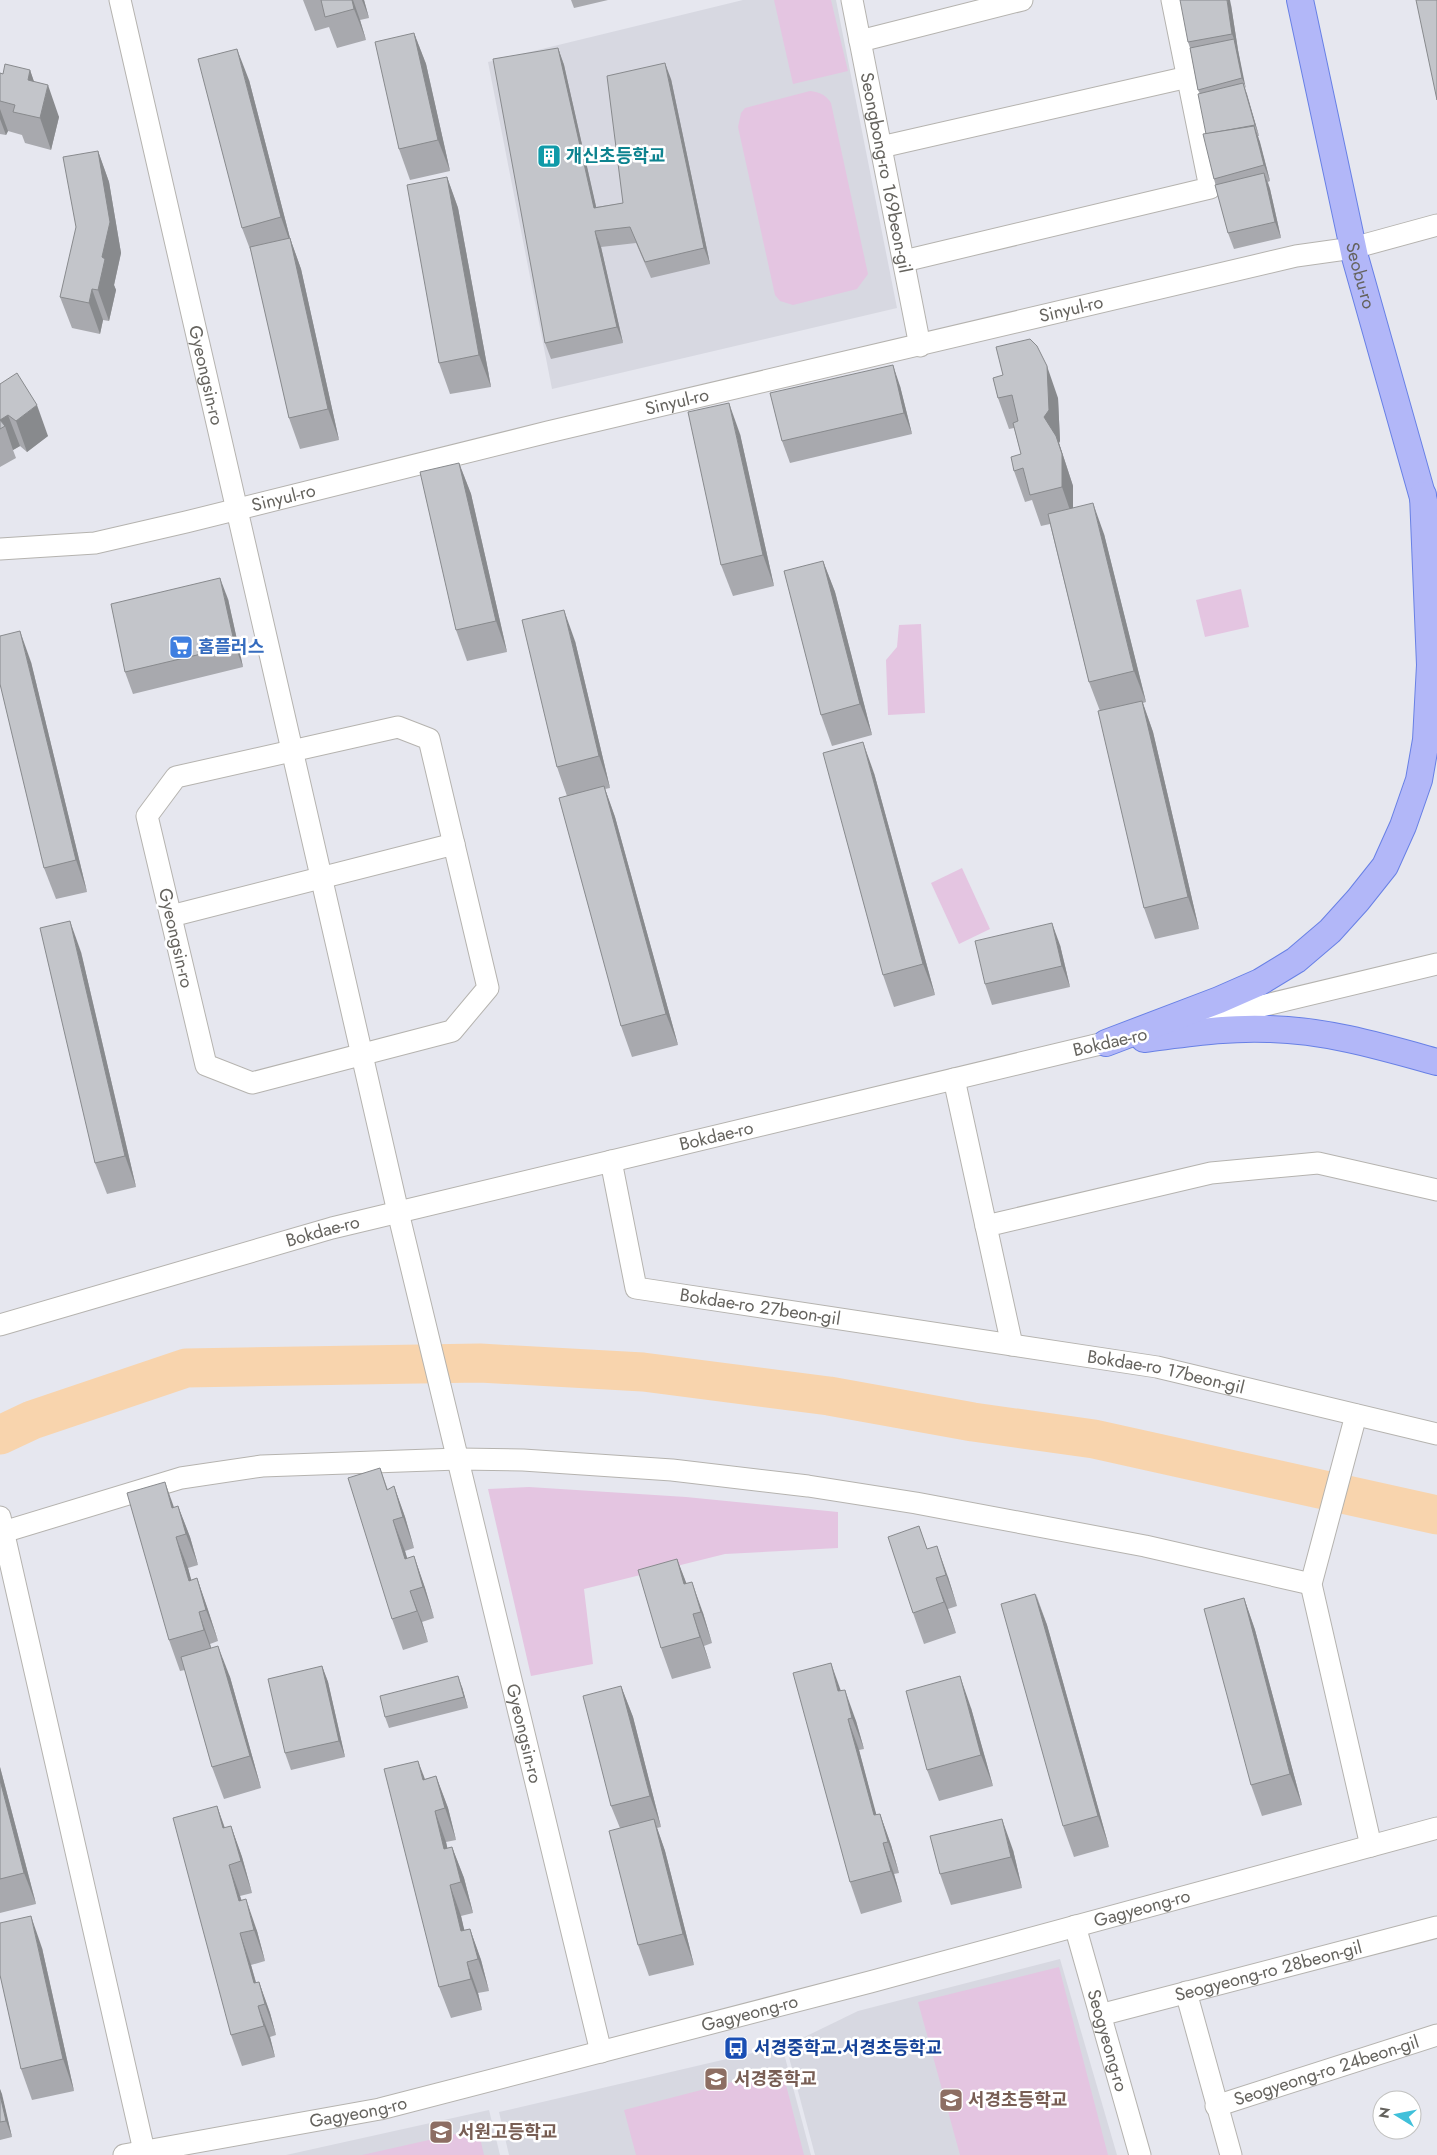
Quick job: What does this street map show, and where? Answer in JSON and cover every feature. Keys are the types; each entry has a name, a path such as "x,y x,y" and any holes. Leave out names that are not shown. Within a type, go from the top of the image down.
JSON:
{"main road":[{"name":"Seobu-ro","path":"1300,0 1353,248 1437,547"},
{"path":"1423,495 1437,522"},
{"path":"1106,1043 1219,1000 1260,982 1296,960 1330,931 1385,866 1403,826 1419,780 1426,740 1430,665 1423,495"},
{"path":"1106,1043 1217,1031 1270,1029 1339,1037 1437,1062"}],"street":[{"name":"Gyeongsin-ro","path":"120,0 398,1212 601,2052"},
{"name":"Seongbong-ro 169beon-gil","path":"852,0 920,346"},
{"path":"860,41 1022,0"},
{"path":"904,261 1210,188 1172,0"},
{"path":"881,147 1188,77"},
{"name":"Sinyul-ro","path":"0,549 95,543 548,432 1296,256 1353,248 1437,225"},
{"name":"Gyeongsin-ro","path":"398,727 428,739 488,988 452,1031 252,1083 206,1065 147,816 176,777 292,751 398,727"},
{"path":"171,916 454,844"},
{"name":"Bokdae-ro","path":"0,1326 332,1228 1437,964"},
{"path":"954,1079 1012,1345"},
{"name":"Bokdae-ro 27beon-gil","path":"611,1161 636,1288 1012,1345"},
{"path":"986,1226 1211,1173 1308,1164 1318,1164 1437,1190"},
{"name":"Bokdae-ro 17beon-gil","path":"1012,1345 1158,1367 1437,1434"},
{"path":"1356,1415 1311,1584 1371,1846"},
{"path":"138,2154 1,1527 181,1478 262,1466 458,1459 523,1460 672,1470 808,1486 916,1503 1145,1546 1311,1584"},
{"name":"Gagyeong-ro","path":"138,2154 380,2109 1075,1926 1437,1828"},
{"name":"Seogyeong-ro","path":"1075,1926 1140,2155"},
{"name":"Seogyeong-ro 28beon-gil","path":"1100,2015 1437,1927"},
{"path":"1186,1992 1231,2155"},
{"name":"Seogyeong-ro 24beon-gil","path":"1216,2106 1437,2035"}],"shaded area":[{"path":"743,0 836,0 897,308 552,389 488,62"},
{"path":"774,0 831,0 848,71 793,84"},
{"path":"810,91 822,94 831,103 868,274 857,289 793,305 780,301 775,295 738,127 741,113 745,108"},
{"path":"1241,589 1249,627 1205,637 1196,600"},
{"path":"921,624 925,713 888,715 886,660 897,647 899,625"},
{"path":"962,868 990,929 959,944 931,883"},
{"path":"529,1487 686,1497 838,1512 838,1548 725,1554 584,1589 593,1664 531,1676 488,1489"},
{"name":"서경초등학교","path":"1060,1959 1117,2155 815,2155 786,2046 858,2011"},
{"path":"1059,1967 1108,2155 960,2155 918,2002"},
{"name":"서경중학교","path":"782,2046 811,2155 509,2155 499,2112"},
{"path":"782,2069 804,2155 636,2155 624,2110"},
{"name":"서원고등학교","path":"489,2110 500,2155 286,2155"},
{"path":"478,2129 484,2155 362,2155"}],"building":[{"path":"321,0 352,0 354,9 325,17"},
{"path":"1180,0 1227,0 1232,34 1188,42"},
{"path":"1416,0 1437,0 1437,100"},
{"path":"414,33 438,140 399,149 375,42"},
{"path":"1234,39 1242,78 1198,90 1190,48"},
{"name":"개신초등학교","path":"558,48 594,208 623,203 607,76 665,63 704,248 645,262 630,227 595,231 617,327 545,343 493,59"},
{"path":"237,49 281,217 242,228 198,59"},
{"path":"5,64 30,70 28,80 48,85 40,118 13,112 15,105 0,101 0,73 3,74"},
{"path":"1243,83 1255,125 1206,134 1198,94"},
{"path":"1254,126 1264,165 1214,179 1203,134"},
{"path":"98,151 110,222 102,257 105,259 98,290 92,289 89,303 60,297 76,227 63,157"},
{"path":"1264,173 1275,222 1228,233 1215,185"},
{"path":"447,177 479,355 439,363 407,185"},
{"path":"290,238 328,409 289,418 250,247"},
{"path":"1030,339 1037,346 1047,366 1049,410 1044,417 1056,436 1062,454 1062,487 1030,495 1023,468 1014,471 1011,457 1021,454 1013,423 1018,421 1012,395 998,398 993,378 1003,375 996,347"},
{"path":"893,365 904,413 782,441 770,393"},
{"path":"17,373 37,405 16,421 8,415 0,420 0,384"},
{"path":"729,403 763,555 721,565 688,412"},
{"path":"0,420 5,426 0,429"},
{"path":"459,463 496,621 456,630 420,472"},
{"path":"1093,503 1134,671 1089,682 1048,514"},
{"path":"823,561 860,704 821,715 784,571"},
{"name":"홈플러스","path":"220,578 235,646 125,672 111,604"},
{"path":"564,610 599,756 557,767 522,620"},
{"path":"20,631 76,860 44,868 0,684 0,636"},
{"path":"1142,701 1188,897 1144,908 1098,711"},
{"path":"863,742 923,964 883,975 823,753"},
{"path":"604,786 666,1014 621,1026 559,798"},
{"path":"70,921 125,1156 95,1163 40,928"},
{"path":"1052,923 1062,966 985,984 975,941"},
{"path":"380,1468 387,1490 394,1486 403,1517 393,1520 405,1559 414,1556 423,1587 410,1591 417,1611 392,1619 348,1478"},
{"path":"165,1482 172,1508 178,1506 186,1534 176,1537 189,1581 197,1578 206,1610 199,1612 204,1630 169,1640 127,1493"},
{"path":"919,1526 927,1549 937,1546 946,1575 936,1578 944,1602 913,1613 888,1537"},
{"path":"677,1559 684,1584 692,1582 701,1612 693,1614 700,1637 661,1648 638,1570"},
{"path":"1035,1594 1098,1816 1063,1826 1001,1604"},
{"path":"1244,1598 1290,1774 1251,1785 1204,1609"},
{"path":"218,1646 250,1756 212,1767 181,1657"},
{"path":"831,1663 838,1691 845,1690 852,1718 848,1719 874,1815 880,1814 888,1842 883,1843 891,1871 850,1882 793,1673"},
{"path":"322,1666 339,1741 285,1753 268,1679"},
{"path":"458,1676 464,1697 385,1717 380,1696"},
{"path":"960,1676 981,1755 927,1770 906,1691"},
{"path":"621,1686 650,1796 611,1806 583,1696"},
{"path":"418,1761 423,1780 436,1776 445,1808 435,1811 444,1849 452,1847 461,1882 450,1885 461,1931 470,1929 478,1959 467,1962 471,1979 439,1987 384,1769"},
{"path":"0,1780 24,1873 0,1879"},
{"path":"217,1806 223,1828 231,1826 241,1861 229,1865 239,1901 246,1899 254,1930 240,1933 254,1983 259,1982 265,2004 258,2006 264,2026 231,2035 173,1818"},
{"path":"654,1819 683,1934 638,1945 609,1831"},
{"path":"1002,1819 1011,1857 940,1874 930,1836"},
{"path":"31,1916 63,2059 21,2069 0,1975 0,1923"},
{"path":"0,2095 6,2121 0,2122"}],"waterway":[{"path":"0,1435 32,1420 186,1368 480,1363 643,1372 829,1396 973,1422 1094,1439 1437,1515"}],"place":[{"name":"개신초등학교","path":"549,156"},
{"name":"홈플러스","path":"181,647"},
{"name":"서경중학교.서경초등학교","path":"736,2048"},
{"name":"서경중학교","path":"716,2079"},
{"name":"서경초등학교","path":"951,2100"},
{"name":"서원고등학교","path":"441,2132"}]}
